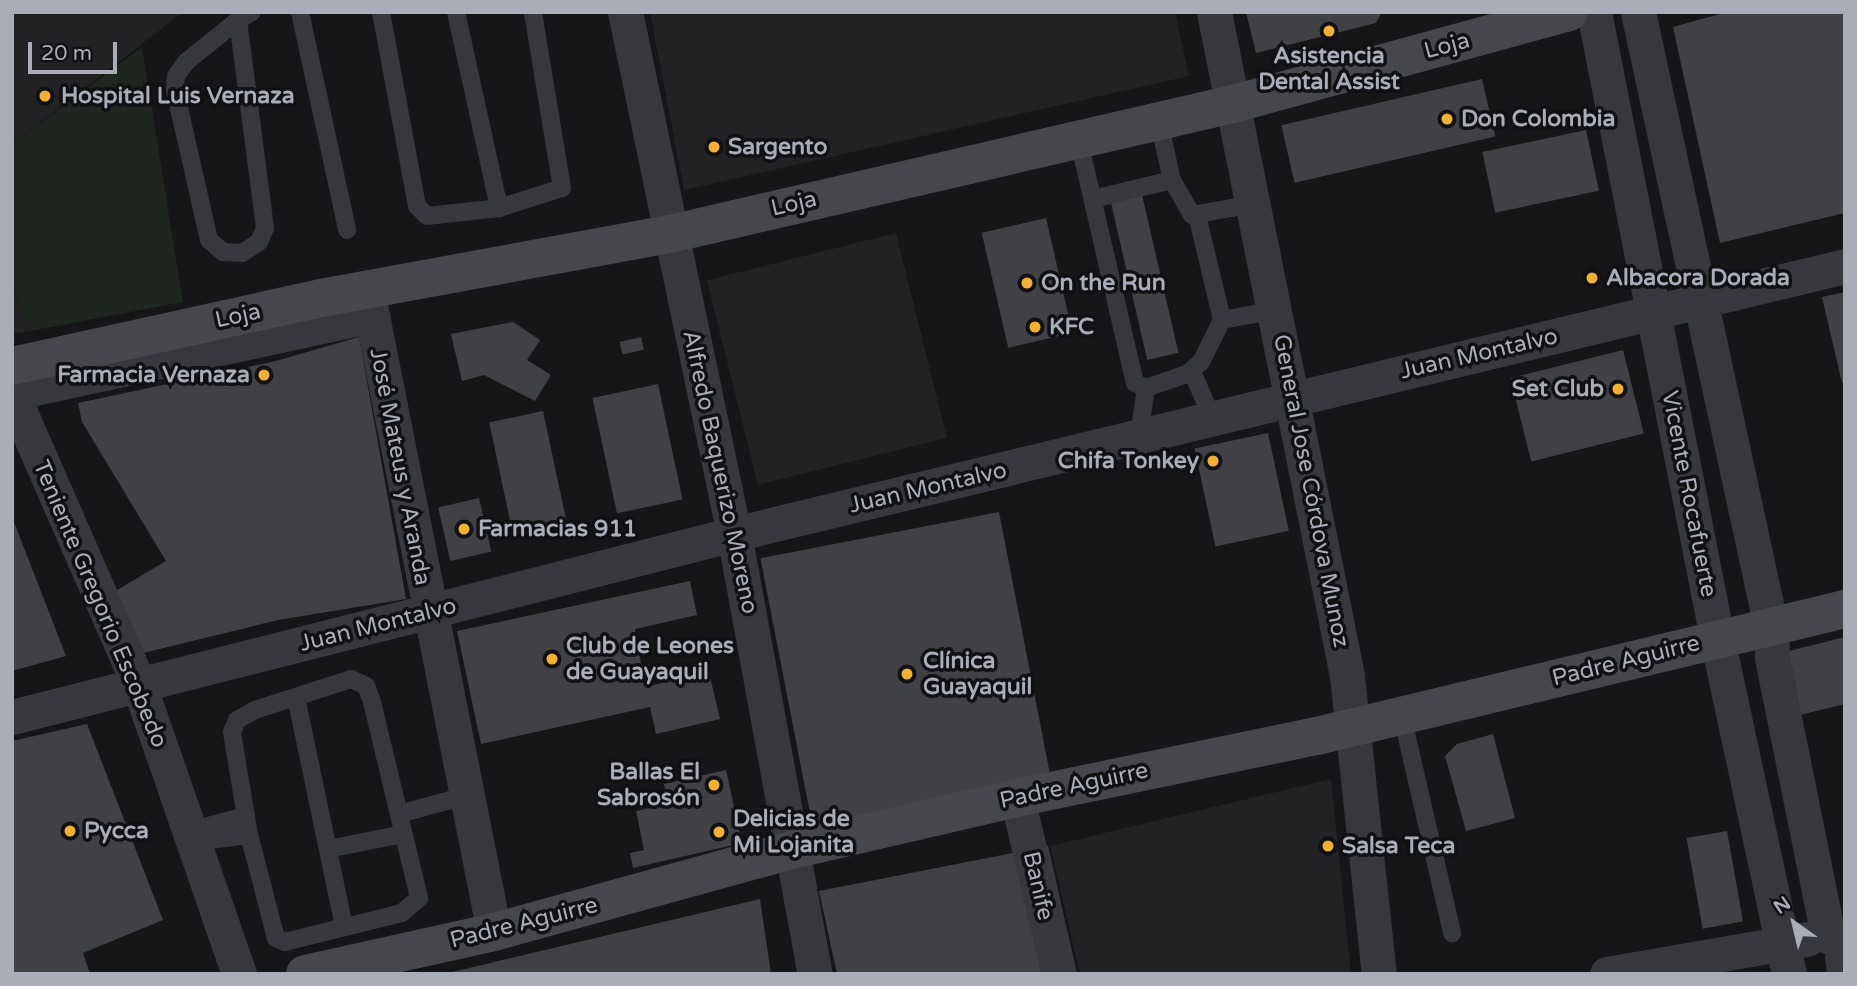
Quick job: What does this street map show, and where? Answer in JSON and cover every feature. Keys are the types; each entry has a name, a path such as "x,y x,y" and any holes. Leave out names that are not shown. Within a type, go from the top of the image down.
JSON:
{"main road":[{"name":"Loja","path":"12,366 321,298 369,303 1159,122 1569,12"},
{"name":"Padre Aguirre","path":"305,974 494,932 792,850 1017,798 1317,737 1355,724 1402,716 1845,609"}],"street":[{"name":"Alfredo Baquerizo Moreno","path":"625,12 734,534 815,974"},
{"name":"General Jose Córdova Munoz","path":"1214,12 1252,204 1295,398 1355,724 1379,974"},
{"name":"Vicente Rocafuerte","path":"1594,12 1717,638 1788,958"},
{"path":"1607,974 1788,958 1839,940 1772,658 1770,627 1638,12"},
{"name":"Juan Montalvo","path":"12,717 734,534 1845,266"},
{"name":"Loja","path":"12,394 369,303"},
{"name":"José Mateus y Aranda","path":"369,303 427,612 494,932"},
{"name":"Teniente Gregorio Escobedo","path":"12,394 139,685 239,974"},
{"name":"Banife","path":"1017,798 1059,974"}],"lane":[{"path":"300,12 347,230"},
{"path":"380,12 420,212 427,216 499,208 558,192 563,182 533,12"},
{"path":"456,12 499,208"},
{"path":"245,16 265,228 259,242 242,253 223,252 209,240 176,90 176,76 186,62 245,16"},
{"path":"1159,122 1172,180 1189,213 1197,215 1252,204"},
{"path":"1079,141 1130,372 1135,383 1146,388 1187,374 1201,362 1223,320 1197,215"},
{"path":"1093,199 1172,180"},
{"path":"1223,320 1276,310"},
{"path":"1187,374 1198,380 1212,418"},
{"path":"1139,437 1146,388"},
{"path":"351,679 366,687 399,814 419,898 413,908 285,942 276,938 249,835 232,732 237,720 255,710 351,679"},
{"path":"296,696 344,927"},
{"path":"1402,716 1452,933"},
{"path":"399,814 465,796"},
{"path":"191,836 246,816"},
{"path":"191,836 249,835"},
{"path":"328,849 404,835"},
{"path":"1836,974 1834,958 1839,940"}],"shaded area":[{"name":"Hospital Luis Vernaza","path":"12,12 183,12 12,145"},
{"path":"650,12 1175,12 1189,76 684,190"},
{"path":"142,47 183,302 30,331 12,282 12,145"},
{"path":"896,233 947,438 758,485 707,280"},
{"path":"12,282 30,331 12,334"},
{"path":"1331,779 1351,974 1080,974 1050,846"}],"building":[{"path":"1246,12 1382,12 1376,23 1256,53"},
{"path":"1727,12 1845,12 1845,213 1720,243 1673,27"},
{"path":"1482,79 1495,136 1295,183 1281,125"},
{"path":"1586,130 1599,191 1495,213 1482,152"},
{"path":"1142,195 1178,353 1147,360 1111,202"},
{"name":"On the Run","path":"1046,218 1073,333 1008,348 982,233"},
{"path":"1845,292 1845,382 1842,383 1822,297"},
{"path":"513,322 540,340 527,360 551,375 535,401 484,375 462,381 451,334"},
{"path":"359,337 406,599 278,620 143,653 114,592 166,561 82,422 78,403 276,361"},
{"path":"641,337 644,350 622,355 620,342"},
{"path":"1623,350 1644,433 1531,462 1510,378"},
{"path":"658,384 683,499 617,513 592,398"},
{"path":"543,411 567,523 513,534 489,422"},
{"path":"1268,433 1289,531 1215,546 1195,449"},
{"name":"Farmacias 911","path":"479,498 491,552 450,561 438,507"},
{"name":"Clínica Guayaquil","path":"999,512 1052,785 814,831 760,558"},
{"path":"12,517 66,656 12,671"},
{"name":"Club de Leones de Guayaquil","path":"690,581 697,615 635,629 645,687 709,672 720,719 656,734 650,707 481,744 457,631"},
{"path":"1845,637 1845,704 1800,715 1785,652"},
{"name":"Pycca","path":"87,724 163,920 83,953 90,974 12,974 12,741"},
{"path":"1493,734 1515,818 1466,831 1445,756 1457,744"},
{"path":"726,770 742,843 633,868 630,853 644,850 636,811 668,804 664,784"},
{"path":"1727,831 1743,922 1703,929 1687,838"},
{"path":"1048,846 1077,974 837,974 819,891"},
{"path":"760,899 771,974 448,974 448,973"}],"place":[{"name":"Asistencia Dental Assist","path":"1329,31"},
{"name":"Hospital Luis Vernaza","path":"45,96"},
{"name":"Don Colombia","path":"1447,119"},
{"name":"Sargento","path":"714,147"},
{"name":"Albacora Dorada","path":"1592,278"},
{"name":"On the Run","path":"1027,283"},
{"name":"KFC","path":"1035,327"},
{"name":"Farmacia Vernaza","path":"264,375"},
{"name":"Set Club","path":"1618,389"},
{"name":"Chifa Tonkey","path":"1213,461"},
{"name":"Farmacias 911","path":"464,529"},
{"name":"Club de Leones de Guayaquil","path":"552,659"},
{"name":"Clínica Guayaquil","path":"907,674"},
{"name":"Ballas El Sabrosón","path":"714,785"},
{"name":"Pycca","path":"70,831"},
{"name":"Delicias de Mi Lojanita","path":"719,832"},
{"name":"Salsa Teca","path":"1328,846"}]}
